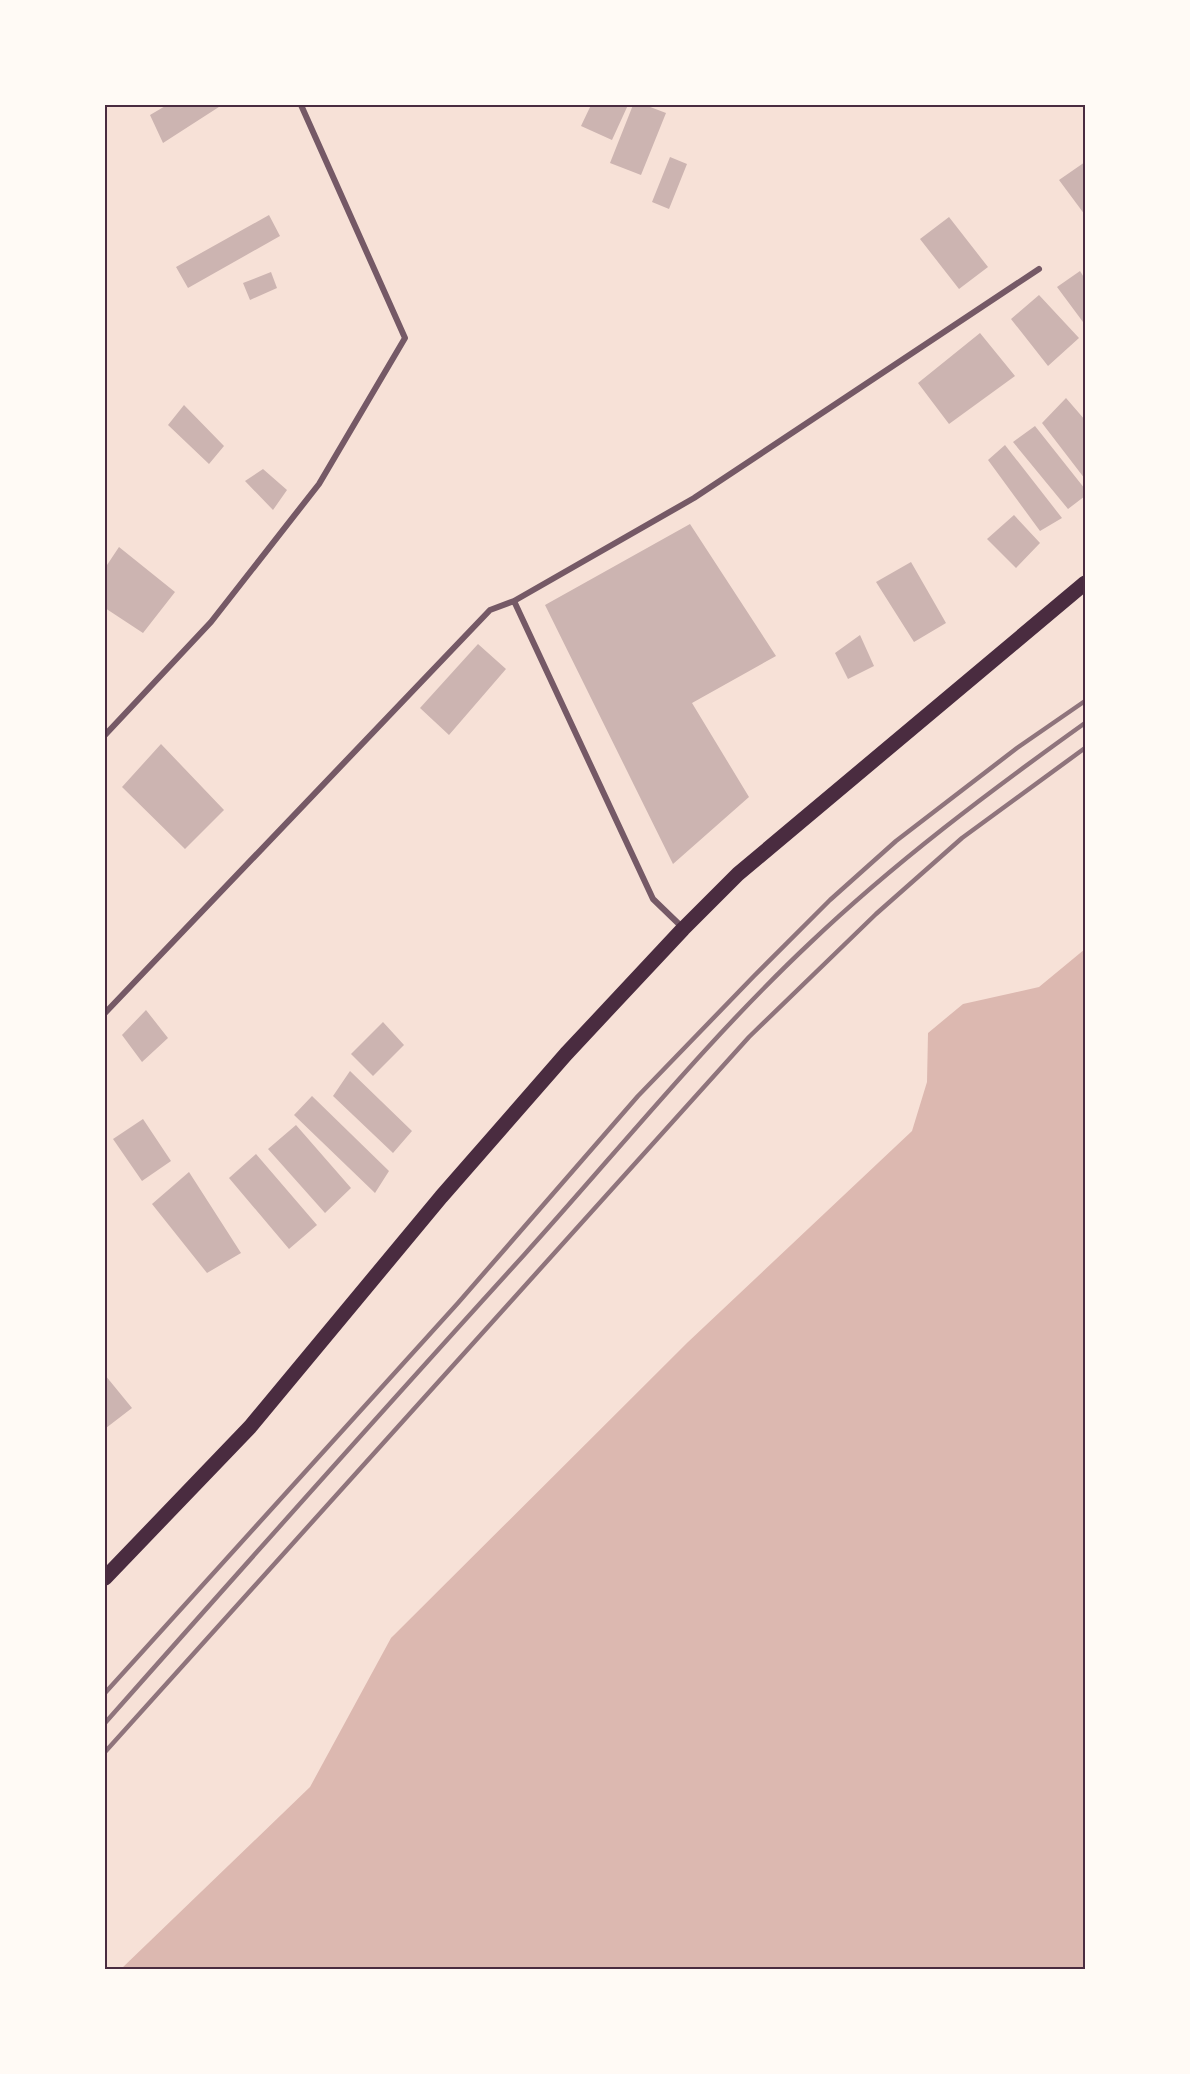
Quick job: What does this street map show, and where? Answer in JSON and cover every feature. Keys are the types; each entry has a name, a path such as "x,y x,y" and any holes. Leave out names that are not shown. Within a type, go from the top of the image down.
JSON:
{"main road":[{"path":"105,1578 250,1427 441,1197 566,1054 738,874 1085,583"}],"street":[{"path":"105,735 211,622 319,483 405,338 301,105"},
{"path":"105,1013 490,610 514,601 694,498 1039,268"},
{"path":"514,601 653,899 684,929"}],"shaded area":[{"path":"1085,949 1085,1969 121,1969 310,1787 391,1638 688,1342 912,1131 927,1082 928,1033 963,1004 1039,987"}],"building":[{"path":"167,105 222,105 163,143 150,115"},
{"path":"591,105 628,105 612,140 581,126"},
{"path":"633,105 645,105 666,113 641,175 610,163"},
{"path":"670,157 687,164 669,209 652,202"},
{"path":"1085,162 1085,215 1059,180"},
{"path":"269,215 280,236 188,288 176,267"},
{"path":"949,217 988,267 959,289 920,239"},
{"path":"1080,271 1085,279 1085,321 1083,322 1057,287"},
{"path":"271,272 277,288 250,300 243,283"},
{"path":"1039,295 1079,338 1048,366 1011,319"},
{"path":"980,333 1015,376 949,424 918,383"},
{"path":"1066,398 1085,420 1085,479 1042,423"},
{"path":"184,405 224,446 209,464 168,425"},
{"path":"1035,426 1085,489 1085,496 1068,509 1013,442"},
{"path":"1005,445 1062,518 1040,531 988,460"},
{"path":"263,469 287,490 273,510 245,481"},
{"path":"1014,515 1040,543 1016,568 987,539"},
{"path":"690,524 776,656 692,703 749,797 673,864 545,605"},
{"path":"119,547 175,592 143,633 105,608 105,568"},
{"path":"911,562 946,623 914,642 876,582"},
{"path":"860,635 874,666 848,679 835,653"},
{"path":"478,644 506,669 449,735 420,708"},
{"path":"161,744 224,810 185,849 122,787"},
{"path":"146,1010 168,1038 142,1062 122,1035"},
{"path":"383,1022 404,1045 373,1076 351,1054"},
{"path":"350,1071 412,1131 393,1153 333,1096"},
{"path":"312,1096 389,1171 375,1193 294,1115"},
{"path":"143,1119 171,1161 142,1181 113,1139"},
{"path":"296,1125 351,1188 325,1213 268,1149"},
{"path":"256,1154 317,1225 289,1249 229,1178"},
{"path":"189,1172 241,1253 207,1273 152,1204"},
{"path":"105,1375 132,1408 106,1428 105,1427"}],"railway":[{"path":"105,1693 458,1303 638,1096 754,976 830,900 896,841 1017,748 1085,701"},
{"path":"105,1723 699,1057 772,980 842,913 909,856 978,801 1085,723"},
{"path":"105,1752 749,1037 876,914 962,838 1085,748"}]}
